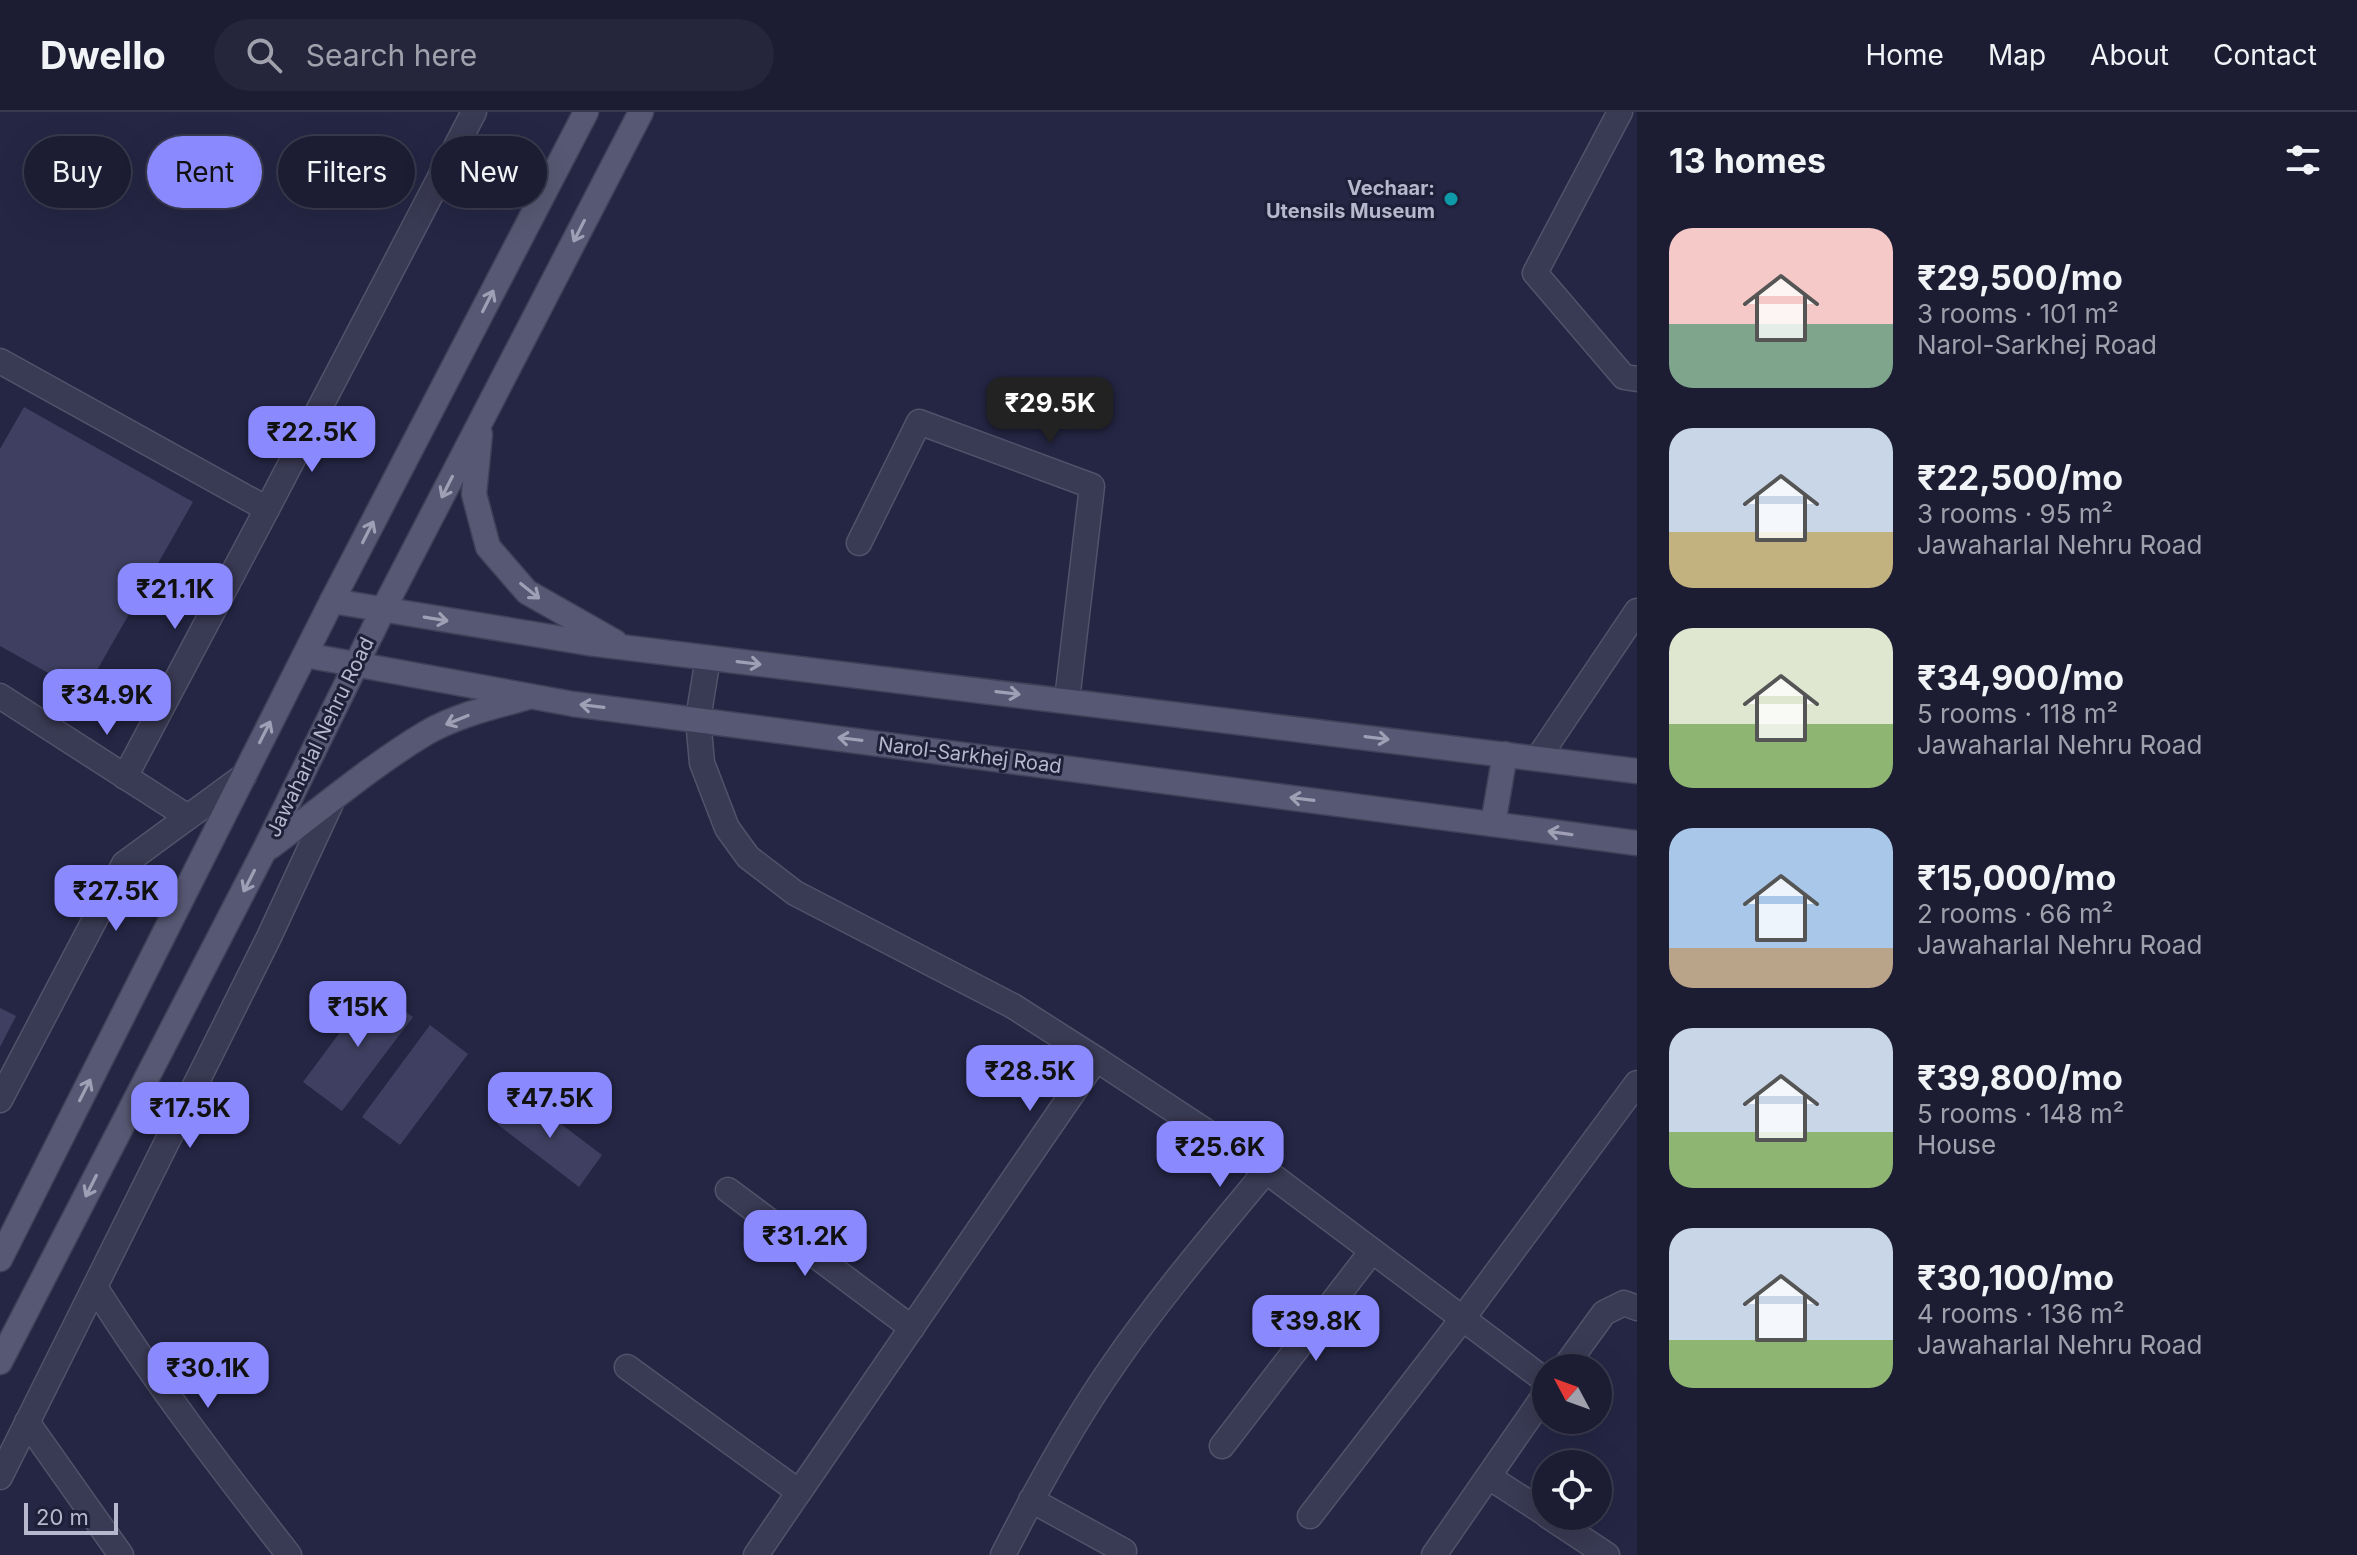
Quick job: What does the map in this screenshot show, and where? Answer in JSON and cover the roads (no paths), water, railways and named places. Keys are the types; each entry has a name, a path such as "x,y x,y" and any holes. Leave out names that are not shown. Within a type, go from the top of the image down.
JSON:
{"main road":[{"path":"0,1259 332,601 586,112"},
{"name":"Jawaharlal Nehru Road","path":"0,1362 641,112"},
{"path":"481,420 474,494 488,547 527,592 624,647"},
{"path":"332,601 708,658 1637,771"},
{"name":"Narol-Sarkhej Road","path":"305,655 573,704 1637,843"},
{"path":"264,851 428,732 484,709 532,696"},
{"path":"1493,824 1505,754"}],"street":[{"path":"125,777 474,112"},
{"path":"1620,112 1535,273 1624,377 1637,379"},
{"path":"0,361 267,509"},
{"path":"859,543 919,422 1092,486 1067,700"},
{"path":"1538,758 1637,611"},
{"path":"708,658 698,719 702,763 727,828 748,857 795,893 1013,1006 1096,1059 1266,1171 1532,1370"},
{"path":"0,696 188,817"},
{"path":"0,1100 124,864 244,776"},
{"path":"0,1477 269,937 332,801"},
{"path":"756,1555 1096,1059"},
{"path":"1310,1516 1463,1318 1637,1083"},
{"path":"1003,1555 1031,1500 1113,1364 1266,1171"},
{"path":"728,1190 912,1328"},
{"path":"1222,1446 1372,1251"},
{"path":"95,1287 157,1382 289,1555"},
{"path":"1574,1354 1604,1313 1624,1303 1637,1308"},
{"path":"627,1367 799,1492"},
{"path":"1434,1555 1532,1414"},
{"path":"27,1422 121,1555"},
{"path":"1489,1477 1532,1505"},
{"path":"1031,1500 1124,1551"},
{"path":"1570,1530 1607,1555"}],"place":[{"name":"Vechaar: Utensils Museum","path":"1451,199"}]}
